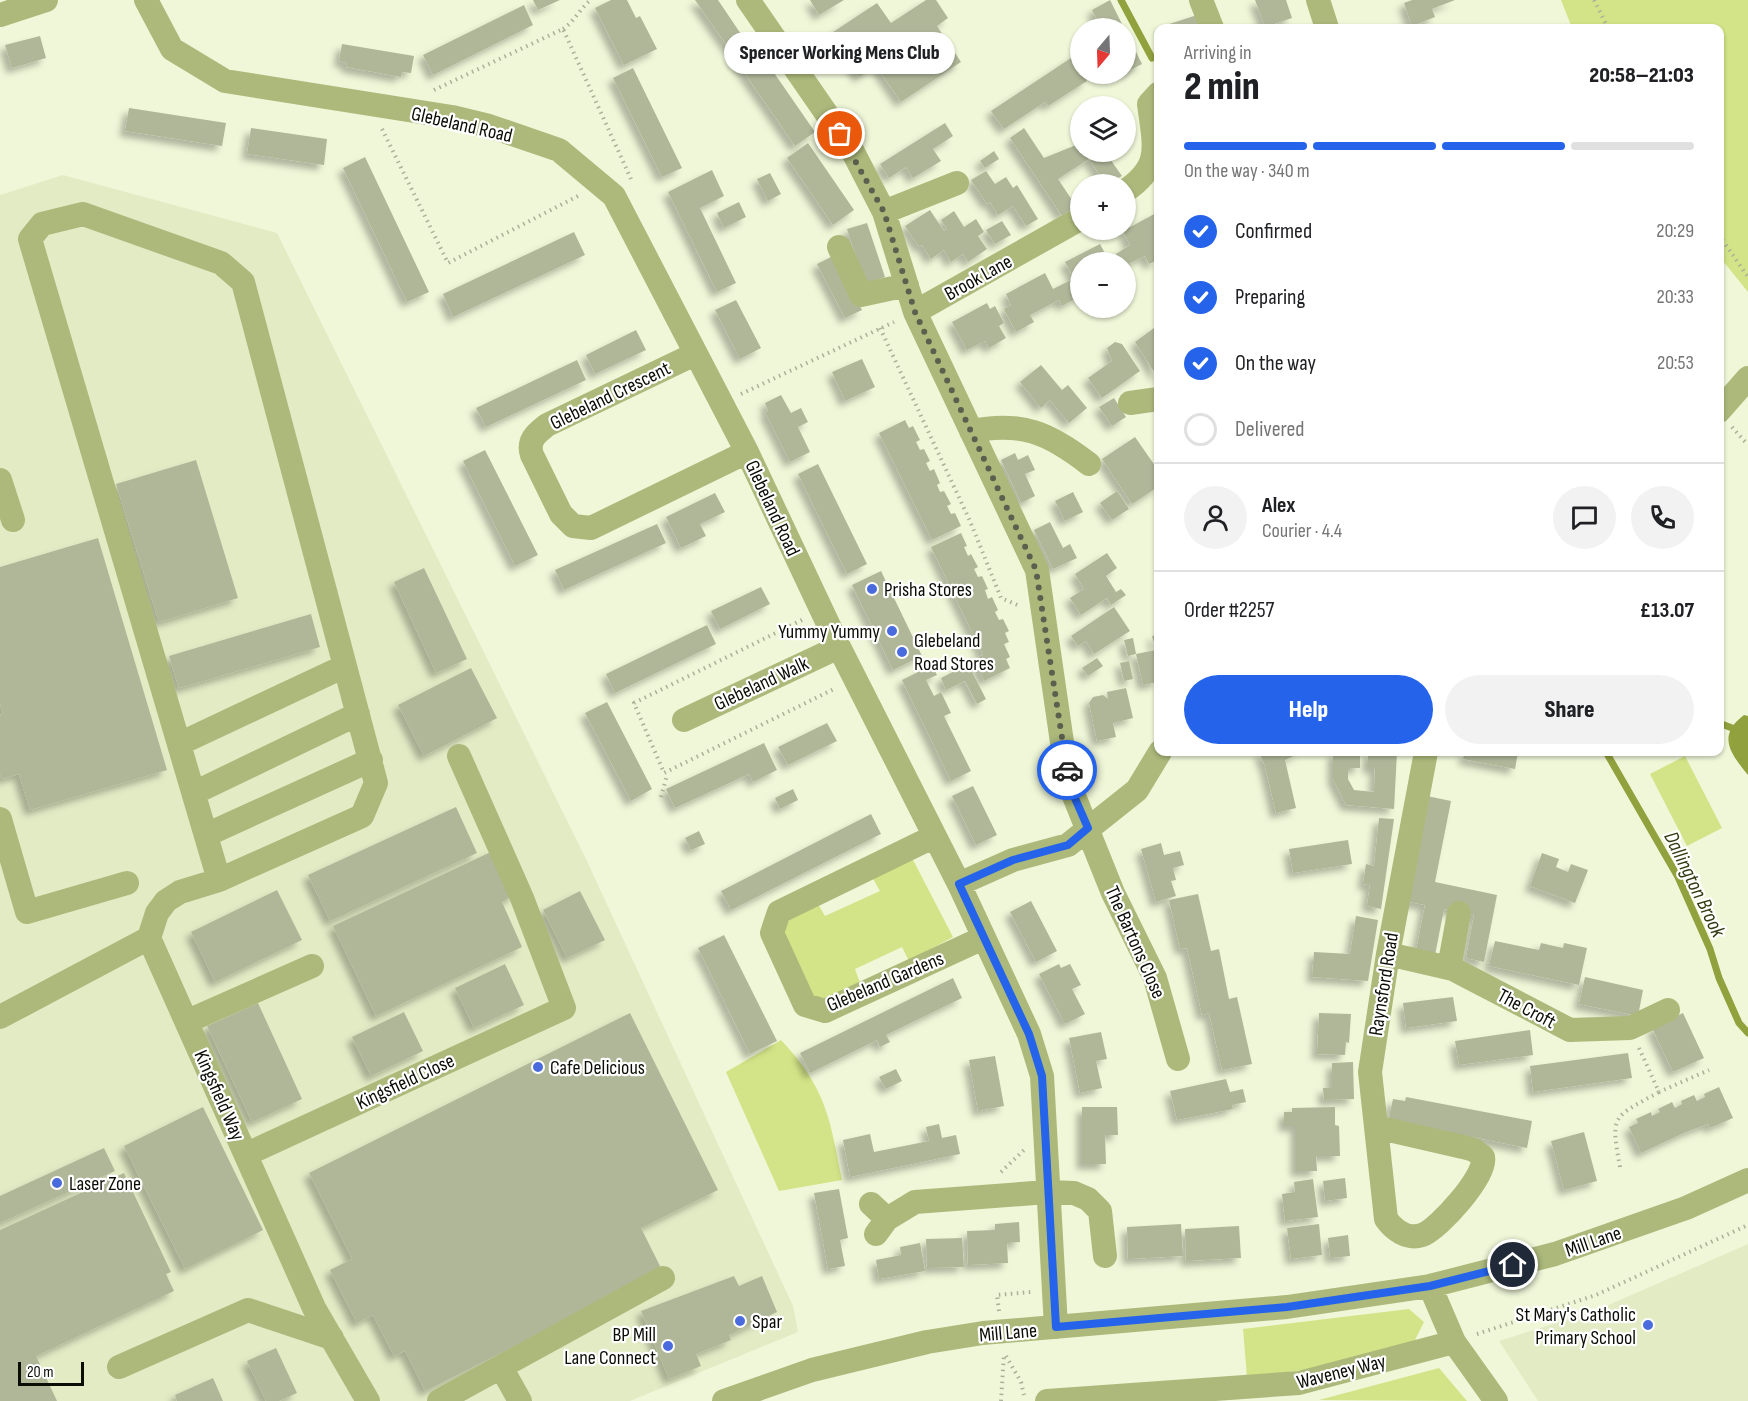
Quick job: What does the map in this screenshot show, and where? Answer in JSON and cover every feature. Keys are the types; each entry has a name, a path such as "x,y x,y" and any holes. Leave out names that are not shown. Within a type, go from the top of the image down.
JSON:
{"street":[{"path":"3,10 46,0"},
{"name":"Glebeland Road","path":"146,0 172,49 225,81 421,112 489,126 559,150 607,190 747,452 839,647 933,837 959,884 1029,1034 1042,1076 1056,1327"},
{"path":"748,0 853,152 884,212 915,312 1036,570 1065,763 1074,796 1088,828"},
{"path":"1201,0 1210,24"},
{"path":"1318,0 1323,24"},
{"path":"1136,183 1151,166 1153,150 1149,104 1154,98"},
{"path":"884,212 957,183"},
{"path":"0,1017 149,938 153,923 166,901 180,892 219,880 362,816 376,783 243,282 221,263 83,214 42,224 30,239 219,880"},
{"name":"Brook Lane","path":"915,312 1070,225"},
{"path":"839,248 861,295 907,285"},
{"name":"Glebeland Crescent","path":"695,354 547,424 533,437 530,449 532,455 561,514 573,526 591,528 747,452"},
{"path":"1725,419 1748,378"},
{"path":"1130,403 1154,400"},
{"path":"971,431 1005,426 1029,430 1058,441 1089,464"},
{"path":"0,480 13,520"},
{"name":"Glebeland Walk","path":"684,720 839,647"},
{"path":"179,744 345,666"},
{"path":"194,793 358,714"},
{"name":"Kingsfield Close","path":"247,1154 564,1008 522,898 459,756"},
{"path":"959,884 1013,860 1068,845 1137,790 1158,756"},
{"name":"Raynsford Road","path":"1376,1127 1473,1150 1484,1162 1483,1168 1470,1187 1436,1226 1423,1235 1410,1236 1398,1232 1386,1219 1370,1072 1388,954 1425,756"},
{"path":"206,835 371,760"},
{"path":"0,819 27,912 127,883"},
{"name":"The Bartons Close","path":"1088,828 1117,901 1155,978 1178,1059"},
{"name":"Glebeland Gardens","path":"933,837 779,912 772,933 805,1005 825,1011 983,938"},
{"path":"1449,968 1459,914"},
{"name":"Kingsfield Way","path":"149,938 188,1021 314,1308 368,1401"},
{"name":"The Croft","path":"1388,954 1449,968 1570,1030 1630,1028 1668,1010"},
{"path":"188,1021 312,966"},
{"name":"Mill Lane","path":"724,1401 812,1370 896,1349 983,1333 1287,1307 1430,1286 1555,1254 1686,1208 1748,1180"},
{"path":"878,1219 915,1202 1048,1192 1074,1193 1095,1205 1102,1220 1105,1256"},
{"path":"439,1401 663,1278"},
{"path":"1430,1286 1454,1342 1496,1401"},
{"path":"119,1367 248,1310 332,1338"},
{"name":"Waveney Way","path":"1047,1401 1297,1392 1454,1342"},
{"path":"501,1367 520,1401"}],"path":[{"path":"421,112 434,91 563,29 591,0"},
{"path":"1594,0 1606,24"},
{"path":"370,104 448,263 632,180 563,29"},
{"path":"1724,242 1747,273"},
{"path":"722,404 915,312"},
{"path":"880,328 970,521 1001,598 1025,608 1044,620"},
{"path":"1725,419 1748,445"},
{"path":"661,797 667,775"},
{"path":"1630,1028 1659,1092"},
{"path":"1620,1167 1613,1127 1619,1114 1659,1092 1708,1070"},
{"path":"1454,1342 1596,1295 1748,1225"},
{"path":"1000,1317 998,1295 1053,1290"},
{"path":"1001,1401 1004,1352 1021,1382 1025,1401"}],"shaded area":[{"path":"1561,0 1748,0 1748,292 1724,262 1724,24 1570,24"},
{"path":"63,175 277,233 586,859 793,1306 798,1332 630,1401 0,1401 0,195"},
{"path":"1744,715 1748,716 1748,775 1736,760 1728,738 1730,730"},
{"path":"1685,756 1722,828 1687,846 1650,774"},
{"path":"911,856 953,937 909,961 902,947 855,969 860,983 823,1002 810,997 782,936 791,915 818,904 825,916 880,891 871,875"},
{"path":"781,1040 808,1073 824,1105 842,1180 779,1191 726,1072"},
{"name":"St Mary's Catholic Primary School","path":"1748,1244 1748,1401 1538,1401 1499,1341 1597,1310"},
{"path":"1409,1309 1424,1322 1414,1342 1327,1367 1247,1377 1243,1329"},
{"path":"1439,1368 1467,1401 1319,1400"}],"building":[{"path":"533,0 560,0 538,10"},
{"path":"611,0 627,0 636,18 640,16 657,49 624,65 595,8"},
{"path":"695,0 718,0 745,40 730,50"},
{"path":"810,0 844,0 819,15"},
{"path":"926,0 936,0 948,18 937,26 961,62 901,102 876,66 859,77 830,34 877,3 891,23"},
{"path":"1110,0 1119,18 1096,18 1092,10"},
{"path":"1255,0 1286,0 1292,18 1274,24 1264,24"},
{"path":"1412,0 1455,0 1432,9 1435,17 1417,24 1411,24 1404,3"},
{"path":"524,5 533,25 433,75 423,55"},
{"path":"1197,15 1200,24 1169,24"},
{"path":"40,36 46,58 12,68 5,45"},
{"path":"752,41 815,132 795,146 732,55"},
{"path":"342,44 414,56 411,73 402,72 401,77 346,67 347,63 339,61"},
{"path":"1136,52 1142,64 1136,67"},
{"path":"1070,59 1070,84 1082,84 1048,106 1045,102 1004,129 991,111"},
{"path":"633,68 682,168 662,177 613,78"},
{"path":"129,108 226,123 222,146 125,131"},
{"path":"945,123 953,136 933,149 941,161 913,178 906,167 889,178 880,164"},
{"path":"251,128 327,139 324,165 247,154"},
{"path":"1024,128 1044,158 1070,147 1070,162 1084,162 1058,179 1070,197 1070,210 1062,216 1010,138"},
{"path":"808,143 854,210 833,225 787,158"},
{"path":"994,151 999,159 985,168 980,161"},
{"path":"365,157 429,292 407,302 343,168"},
{"path":"1091,162 1112,162 1121,174 1099,174"},
{"path":"712,170 724,196 700,208 736,283 717,292 668,192"},
{"path":"986,171 995,184 1006,177 1013,188 1017,185 1038,219 1026,226 1013,206 998,215 990,202 987,204 971,180"},
{"path":"770,173 781,194 768,201 757,179"},
{"path":"739,202 746,217 724,228 717,213"},
{"path":"930,210 944,231 947,229 941,220 954,211 964,227 976,219 984,232 978,236 987,249 968,262 963,254 951,262 944,250 931,259 922,245 919,247 905,226"},
{"path":"1154,214 1154,262 1149,264 1145,256 1136,260 1136,252 1119,252 1130,245 1128,240 1136,240 1136,224"},
{"path":"1002,221 1011,235 995,244 986,230"},
{"path":"867,223 885,277 865,284 847,229"},
{"path":"574,232 585,255 453,317 443,294"},
{"path":"1100,244 1104,252 1084,252"},
{"path":"835,255 862,310 845,318 817,264"},
{"path":"1070,259 1070,271 1065,262"},
{"path":"1045,273 1053,289 1070,280 1070,302 1062,306 1059,300 1030,315 1034,322 1016,332 1004,309 1011,305 1006,294"},
{"path":"736,300 761,348 740,359 715,310"},
{"path":"987,303 990,309 995,306 1004,323 999,326 1006,338 989,348 985,341 967,350 952,322"},
{"path":"1154,328 1154,372 1135,342"},
{"path":"636,330 646,350 595,374 586,355"},
{"path":"1115,342 1122,344 1140,371 1102,398 1088,378 1112,361 1107,348"},
{"path":"862,359 875,387 845,401 832,372"},
{"path":"577,360 586,380 486,427 476,408"},
{"path":"1041,365 1062,390 1068,385 1087,408 1069,423 1050,400 1041,408 1020,382"},
{"path":"781,395 791,413 801,408 808,422 798,427 810,452 790,462 765,412 768,411 765,403"},
{"path":"1114,398 1126,417 1112,426 1099,407"},
{"path":"905,420 909,428 913,426 920,440 916,442 920,450 924,449 930,461 926,463 930,471 934,469 940,483 937,485 940,492 944,491 951,504 947,506 951,514 955,513 961,526 932,540 879,433"},
{"path":"1135,437 1154,464 1154,490 1132,504 1102,459"},
{"path":"485,450 538,555 515,566 463,461"},
{"path":"1015,453 1018,460 1028,455 1035,470 1025,474 1035,496 1021,503 1001,460"},
{"path":"196,460 238,598 159,622 116,484"},
{"path":"818,464 867,564 847,574 798,474"},
{"path":"1117,491 1129,509 1112,520 1100,503"},
{"path":"1073,492 1083,512 1065,521 1055,501"},
{"path":"715,493 725,512 700,524 706,536 681,548 666,517"},
{"path":"1050,522 1063,548 1070,544 1077,558 1053,569 1034,530"},
{"path":"657,524 666,543 564,590 555,570"},
{"path":"961,533 967,546 964,547 968,556 971,554 978,567 974,569 978,577 982,576 988,589 985,590 988,599 992,597 998,610 995,612 999,620 1003,619 1009,631 1005,633 1009,642 1004,644 1010,657 1006,659 1010,668 984,681 974,659 983,655 931,547"},
{"path":"98,538 167,770 30,810 19,774 2,779 0,774 0,715 3,714 0,703 0,567"},
{"path":"1107,553 1117,568 1106,576 1116,592 1121,589 1126,595 1111,605 1107,598 1081,615 1070,598 1084,589 1075,574"},
{"path":"424,568 467,659 436,673 394,582"},
{"path":"881,571 922,656 893,670 852,585"},
{"path":"761,587 770,604 720,629 711,611"},
{"path":"1114,607 1130,631 1094,654 1086,641 1078,646 1071,636"},
{"path":"311,614 320,647 179,688 169,656"},
{"path":"707,625 716,644 615,693 606,674"},
{"path":"1133,638 1136,654 1128,656 1124,640"},
{"path":"1154,650 1154,683 1143,685 1136,654"},
{"path":"1097,658 1103,666 1088,676 1082,668"},
{"path":"1129,661 1133,679 1124,681 1120,663"},
{"path":"968,664 986,699 977,704 965,681 946,690 941,678"},
{"path":"932,665 937,675 926,680 934,696 941,692 951,713 944,716 971,771 951,781 902,680"},
{"path":"471,668 497,718 424,756 398,705"},
{"path":"1126,688 1133,718 1113,723 1116,737 1097,741 1089,703 1093,697 1103,695 1108,699 1107,692"},
{"path":"607,702 652,789 631,801 585,713"},
{"path":"827,723 837,741 788,765 778,747"},
{"path":"764,743 777,770 753,782 749,774 675,808 666,789"},
{"path":"1261,756 1294,756 1285,760 1296,808 1276,813"},
{"path":"1333,756 1360,756 1360,768 1348,768 1348,779 1354,790 1374,792 1375,768 1368,768 1368,756 1397,756 1394,809 1346,805 1333,779"},
{"path":"1464,756 1517,756 1515,769 1463,759"},
{"path":"973,786 997,835 976,845 952,796"},
{"path":"793,789 798,800 780,809 775,798"},
{"path":"1427,796 1451,801 1435,882 1497,895 1484,962 1466,958 1474,915 1444,909 1435,955 1416,951 1425,905 1405,901"},
{"path":"456,807 477,853 330,921 308,875"},
{"path":"871,814 881,834 731,910 721,891"},
{"path":"1379,818 1394,819 1381,909 1367,906 1370,885 1363,884 1366,864 1374,866"},
{"path":"699,831 705,844 691,850 685,838"},
{"path":"1348,840 1352,864 1293,873 1289,849"},
{"path":"1161,843 1164,855 1180,851 1184,865 1173,868 1176,880 1171,881 1176,896 1156,902 1141,849"},
{"path":"495,850 516,894 502,902 522,947 376,1016 333,926"},
{"path":"1542,853 1559,859 1556,867 1568,872 1571,864 1588,870 1575,903 1530,886"},
{"path":"277,890 302,940 215,982 191,932"},
{"path":"580,891 605,940 567,958 543,910"},
{"path":"1198,894 1211,951 1219,949 1229,999 1237,997 1252,1064 1222,1070 1209,1013 1202,1015 1187,948 1180,949 1169,900"},
{"path":"1031,901 1057,951 1036,962 1010,912"},
{"path":"1356,916 1378,920 1368,981 1312,977 1314,952 1350,954"},
{"path":"724,935 777,1041 750,1054 698,948"},
{"path":"1495,941 1539,950 1541,943 1563,948 1564,943 1587,948 1579,985 1489,966"},
{"path":"505,964 524,1005 474,1028 455,988"},
{"path":"1059,964 1061,968 1070,964 1081,985 1072,989 1085,1014 1065,1024 1039,974"},
{"path":"1585,977 1643,990 1638,1016 1579,1004"},
{"path":"953,978 962,998 886,1035 890,1042 880,1047 877,1040 810,1073 800,1053"},
{"path":"1453,997 1457,1021 1406,1028 1403,1003"},
{"path":"258,1003 302,1099 252,1122 207,1026"},
{"path":"404,1012 423,1051 371,1076 352,1037"},
{"path":"630,1013 718,1190 641,1228 663,1272 425,1391 405,1351 394,1356 373,1315 357,1323 330,1270 352,1259 309,1173"},
{"path":"1319,1013 1351,1014 1349,1043 1346,1042 1345,1055 1317,1054"},
{"path":"1683,1013 1704,1058 1673,1072 1652,1028"},
{"path":"1530,1030 1533,1055 1459,1065 1455,1041"},
{"path":"1101,1032 1107,1059 1096,1061 1102,1088 1080,1093 1069,1038"},
{"path":"1628,1053 1632,1078 1533,1092 1530,1066"},
{"path":"995,1056 1004,1106 978,1111 969,1060"},
{"path":"1353,1062 1354,1099 1324,1100 1323,1088 1332,1088 1332,1063"},
{"path":"896,1069 902,1081 886,1089 879,1077"},
{"path":"1226,1079 1230,1092 1243,1089 1246,1102 1232,1105 1233,1109 1177,1120 1170,1091"},
{"path":"1719,1087 1733,1118 1710,1128 1708,1124 1686,1132 1641,1153 1629,1127 1638,1123 1636,1119 1651,1112 1652,1116 1660,1112 1658,1109 1672,1102 1675,1108 1682,1104 1681,1101 1694,1095 1697,1101 1705,1097 1704,1094"},
{"path":"1406,1097 1532,1121 1527,1148 1472,1137 1472,1140 1387,1127 1393,1099 1405,1101"},
{"path":"203,1107 263,1230 185,1269 124,1146"},
{"path":"1082,1107 1117,1107 1118,1135 1105,1135 1106,1164 1082,1164"},
{"path":"1335,1107 1335,1125 1339,1126 1340,1156 1316,1156 1317,1171 1296,1171 1296,1126 1284,1126 1284,1112 1292,1112 1292,1108"},
{"path":"939,1124 942,1138 956,1135 960,1154 850,1177 843,1140 870,1134 874,1152 929,1141 926,1127"},
{"path":"1584,1132 1597,1181 1564,1190 1551,1141"},
{"name":"Laser Zone","path":"104,1148 115,1171 0,1223 0,1196"},
{"path":"124,1173 171,1272 166,1274 174,1291 36,1356 57,1401 0,1401 0,1230"},
{"path":"1345,1178 1347,1198 1325,1201 1323,1181"},
{"path":"1313,1179 1318,1217 1285,1221 1282,1194 1295,1192 1294,1182"},
{"path":"839,1189 848,1238 840,1240 845,1266 828,1269 814,1193"},
{"path":"1019,1222 1020,1242 1007,1243 1008,1263 968,1265 967,1231 995,1230 995,1224"},
{"path":"1181,1224 1183,1256 1128,1259 1127,1227"},
{"path":"1319,1224 1322,1255 1291,1259 1287,1228"},
{"path":"1239,1226 1241,1258 1186,1261 1185,1229"},
{"path":"1348,1235 1350,1256 1330,1258 1328,1238"},
{"path":"962,1238 964,1267 927,1268 926,1239"},
{"path":"920,1243 925,1271 879,1279 876,1260 901,1255 900,1247"},
{"path":"734,1276 739,1286 762,1276 777,1312 729,1335 731,1340 696,1354 701,1366 669,1379 641,1311"},
{"path":"276,1348 297,1393 279,1401 266,1401 247,1361"},
{"path":"213,1378 223,1401 177,1401 175,1395"}],"waterway":[{"name":"Dallington Brook","path":"1121,0 1152,58"},
{"path":"1724,725 1732,728"},
{"name":"Dallington Brook","path":"1608,756 1678,877 1739,1023 1748,1033"}],"way so far":[{"path":"840,134 853,152 884,212 915,312 1036,570 1067,770"}],"place":[{"name":"Spencer Working Mens Club","path":"840,134"},
{"name":"Prisha Stores","path":"872,589"},
{"name":"Yummy Yummy","path":"892,631"},
{"name":"Glebeland Road Stores","path":"902,652"},
{"name":"Cafe Delicious","path":"538,1067"},
{"name":"Laser Zone","path":"57,1183"},
{"name":"Spar","path":"740,1321"},
{"name":"St Mary's Catholic Primary School","path":"1648,1325"},
{"name":"BP Mill Lane Connect","path":"668,1346"}],"route":[{"path":"1067,770 1074,796 1088,828 1068,845 1055,851 1013,860 959,884 1029,1034 1042,1076 1056,1327 1287,1307 1430,1286 1513,1265"}]}
